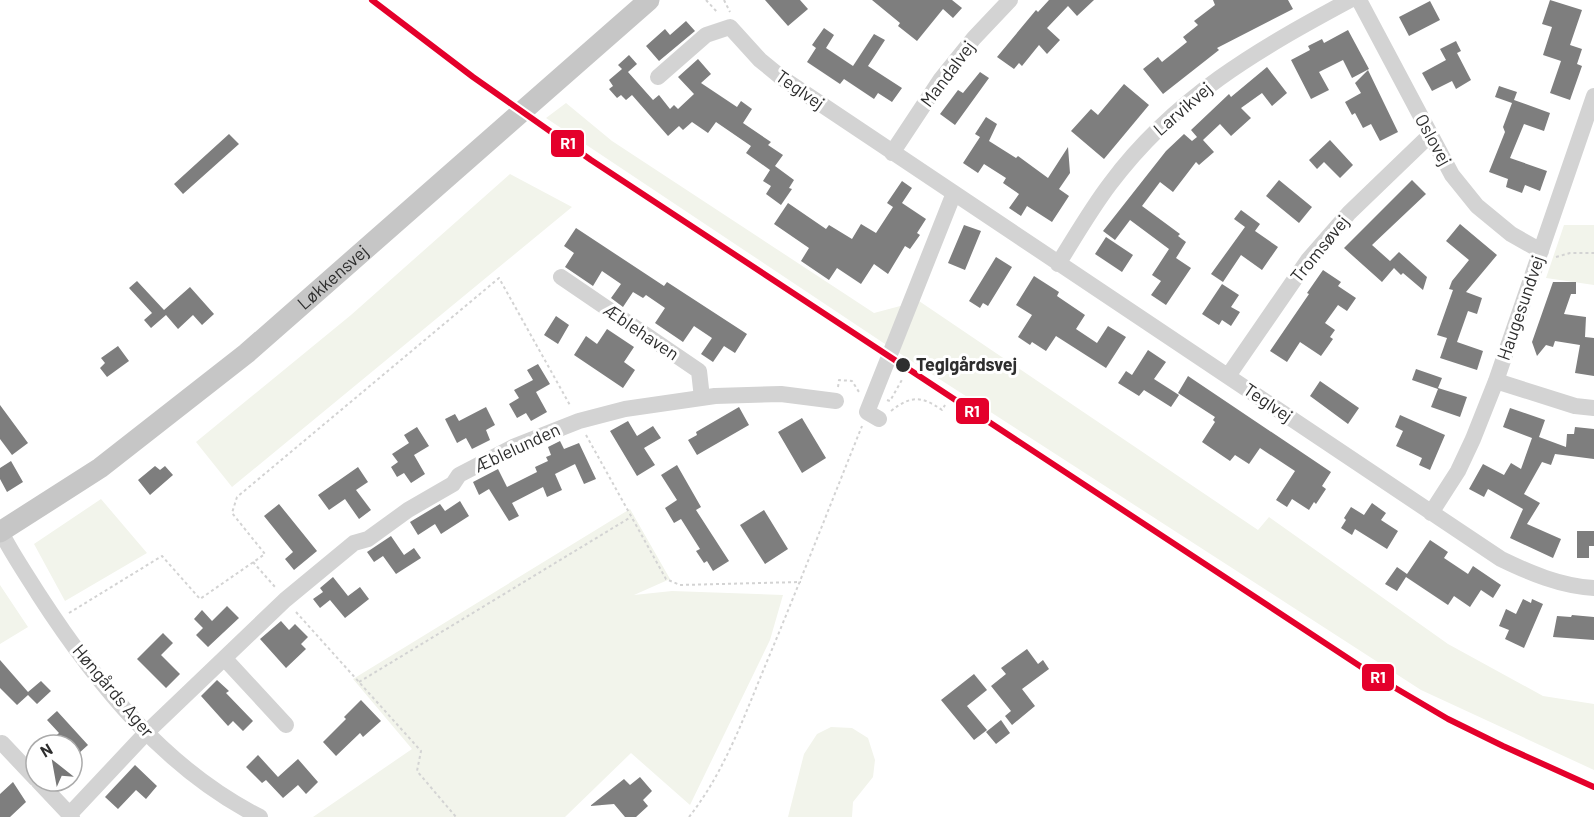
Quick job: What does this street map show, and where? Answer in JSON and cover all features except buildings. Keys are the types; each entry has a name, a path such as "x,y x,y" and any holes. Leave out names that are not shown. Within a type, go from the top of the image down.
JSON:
{"main road":[{"name":"Løkkensvej","path":"0,532 99,468 238,361 649,0"}],"street":[{"name":"Mandalvej","path":"892,153 941,79 974,38 1010,0"},
{"name":"Larvikvej","path":"1058,264 1110,184 1145,143 1184,105 1226,72 1272,42 1350,0"},
{"name":"Oslovej","path":"1359,0 1452,175 1478,206 1539,256"},
{"name":"Teglvej","path":"658,77 706,35 730,27 760,60 782,78 1501,559 1529,573 1559,583 1594,588"},
{"name":"Haugesundvej","path":"1431,513 1458,471 1496,381 1594,96"},
{"name":"Tromsøvej","path":"1228,376 1308,260 1349,213 1430,135"},
{"path":"872,411 877,386 954,193"},
{"name":"Æblehaven","path":"561,277 699,371 702,398"},
{"path":"1496,381 1575,406 1594,408"},
{"name":"Æblelunden","path":"70,816 146,733 285,600 354,543 368,539 408,510 453,484 459,475 513,447 579,421 625,409 702,398 781,394 836,401"},
{"name":"Høngårds Ager","path":"0,532 56,621 88,666 146,733 191,774 260,817"},
{"path":"225,659 286,725"},
{"path":"2,742 24,766"},
{"path":"49,793 70,816"}],"path":[{"path":"1539,256 1594,253"},
{"path":"56,621 162,556 200,599 265,554 232,513 237,497 499,278 666,579 680,585 801,582"},
{"path":"836,401 839,380 852,381 861,399 872,411"},
{"path":"872,411 916,398 929,401 942,410 945,405"},
{"path":"689,817 721,770 872,411"},
{"path":"359,682 632,516"},
{"path":"253,562 421,751 417,771 456,817"}],"shaded area":[{"path":"566,103 612,141 874,313 919,301 1258,530 1269,517 1448,644 1543,696 1594,704 1594,770 1421,690 882,342 546,118"},
{"path":"510,174 572,207 232,487 196,442 351,315"},
{"path":"1564,225 1594,225 1594,285 1546,278"},
{"path":"101,499 147,553 65,601 34,544"},
{"path":"630,509 670,579 634,595 672,591 783,595 770,640 690,805 631,753 565,817 313,817 412,749 353,679"},
{"path":"0,585 28,627 0,644"},
{"path":"831,727 852,728 868,738 875,760 873,777 853,802 852,817 788,817 804,754 817,734"}],"transit line":[{"name":"R1","path":"372,0 473,77 591,160 1375,676 1448,719 1594,787"}],"place":[{"name":"Teglgårdsvej","path":"903,365"}]}
